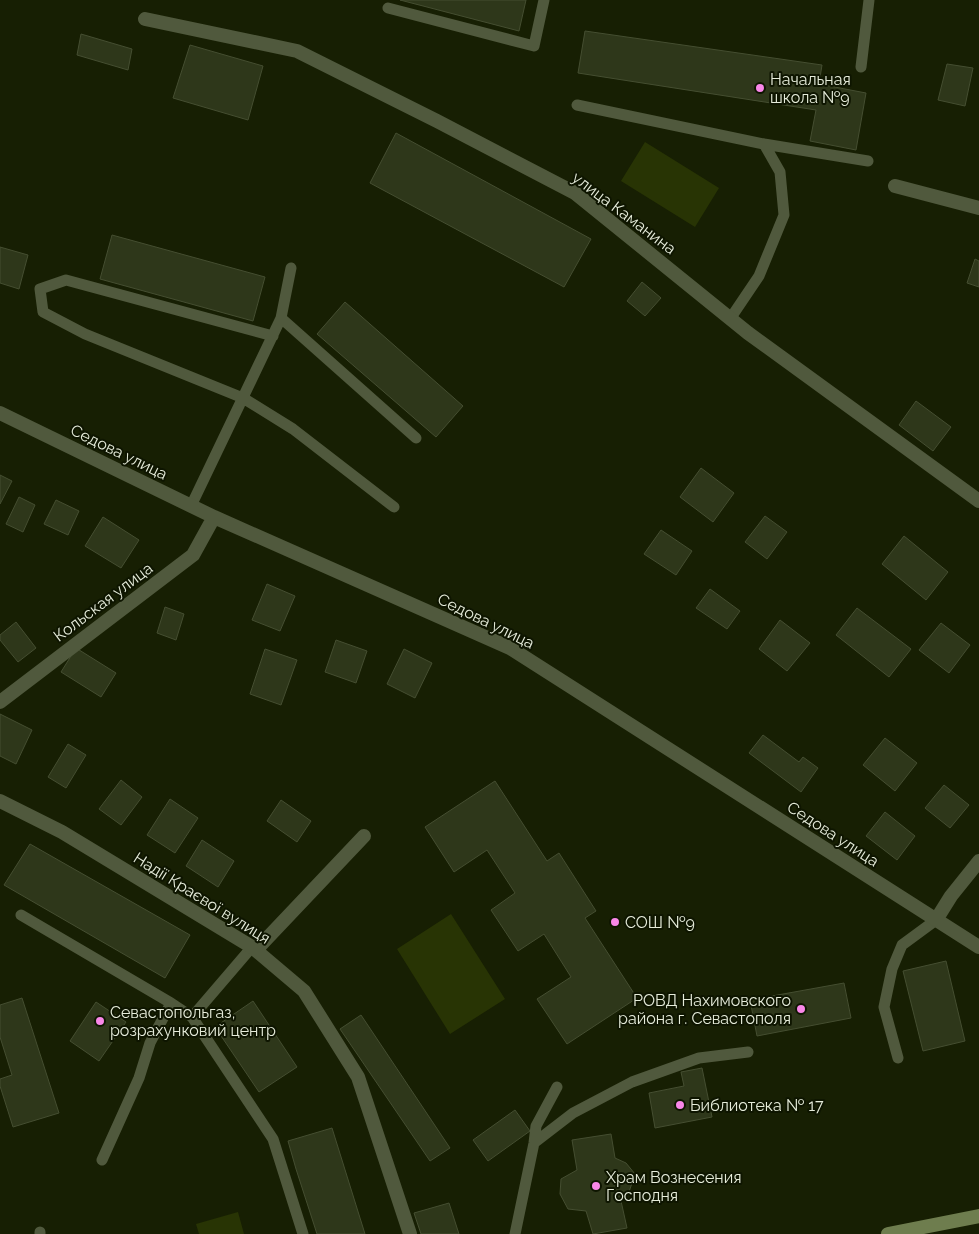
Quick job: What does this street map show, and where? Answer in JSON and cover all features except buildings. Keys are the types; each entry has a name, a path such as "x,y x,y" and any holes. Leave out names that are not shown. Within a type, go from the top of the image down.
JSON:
{"main road":[{"path":"888,1234 979,1216"}],"street":[{"name":"улица Каманина","path":"145,19 297,51 575,193 748,333 979,501"},
{"path":"895,186 979,208"},
{"name":"Седова улица","path":"0,413 214,517 510,648 979,947"},
{"name":"Кольская улица","path":"0,702 193,555 214,517"},
{"name":"Надії Краєвої вулиця","path":"0,801 62,832 254,949 304,991 358,1077 410,1234"},
{"path":"254,949 364,836"},
{"path":"936,920 979,861"}],"lane":[{"path":"388,8 534,46 544,0"},
{"path":"861,67 869,0"},
{"path":"577,105 764,144 868,161"},
{"path":"730,318 759,276 784,215 780,172 764,144"},
{"path":"191,506 281,318 291,268"},
{"path":"273,336 66,280 40,289 42,312 85,334 243,398 293,429 394,507"},
{"path":"281,318 416,438"},
{"path":"21,915 192,1017 273,1139 303,1234"},
{"path":"898,1058 884,1007 892,969 902,944 936,920"},
{"path":"192,1017 254,949"},
{"path":"102,1160 139,1078 150,1042 171,1003"},
{"path":"534,1143 573,1113 632,1082 699,1058 748,1052"},
{"path":"515,1234 536,1126 557,1087"}],"green space":[{"path":"645,142 719,188 695,227 621,181"},
{"path":"451,914 505,999 450,1034 397,949"},
{"path":"238,1212 244,1234 199,1234 196,1224"}],"place":[{"name":"Начальная школа №9","path":"760,88"},
{"name":"СОШ №9","path":"615,922"},
{"name":"РОВД Нахимовского района г. Севастополя","path":"801,1009"},
{"name":"Севастопольгаз, розрахунковий центр","path":"100,1021"},
{"name":"Библиотека № 17","path":"680,1105"},
{"name":"Храм Вознесения Господня","path":"596,1186"}]}
